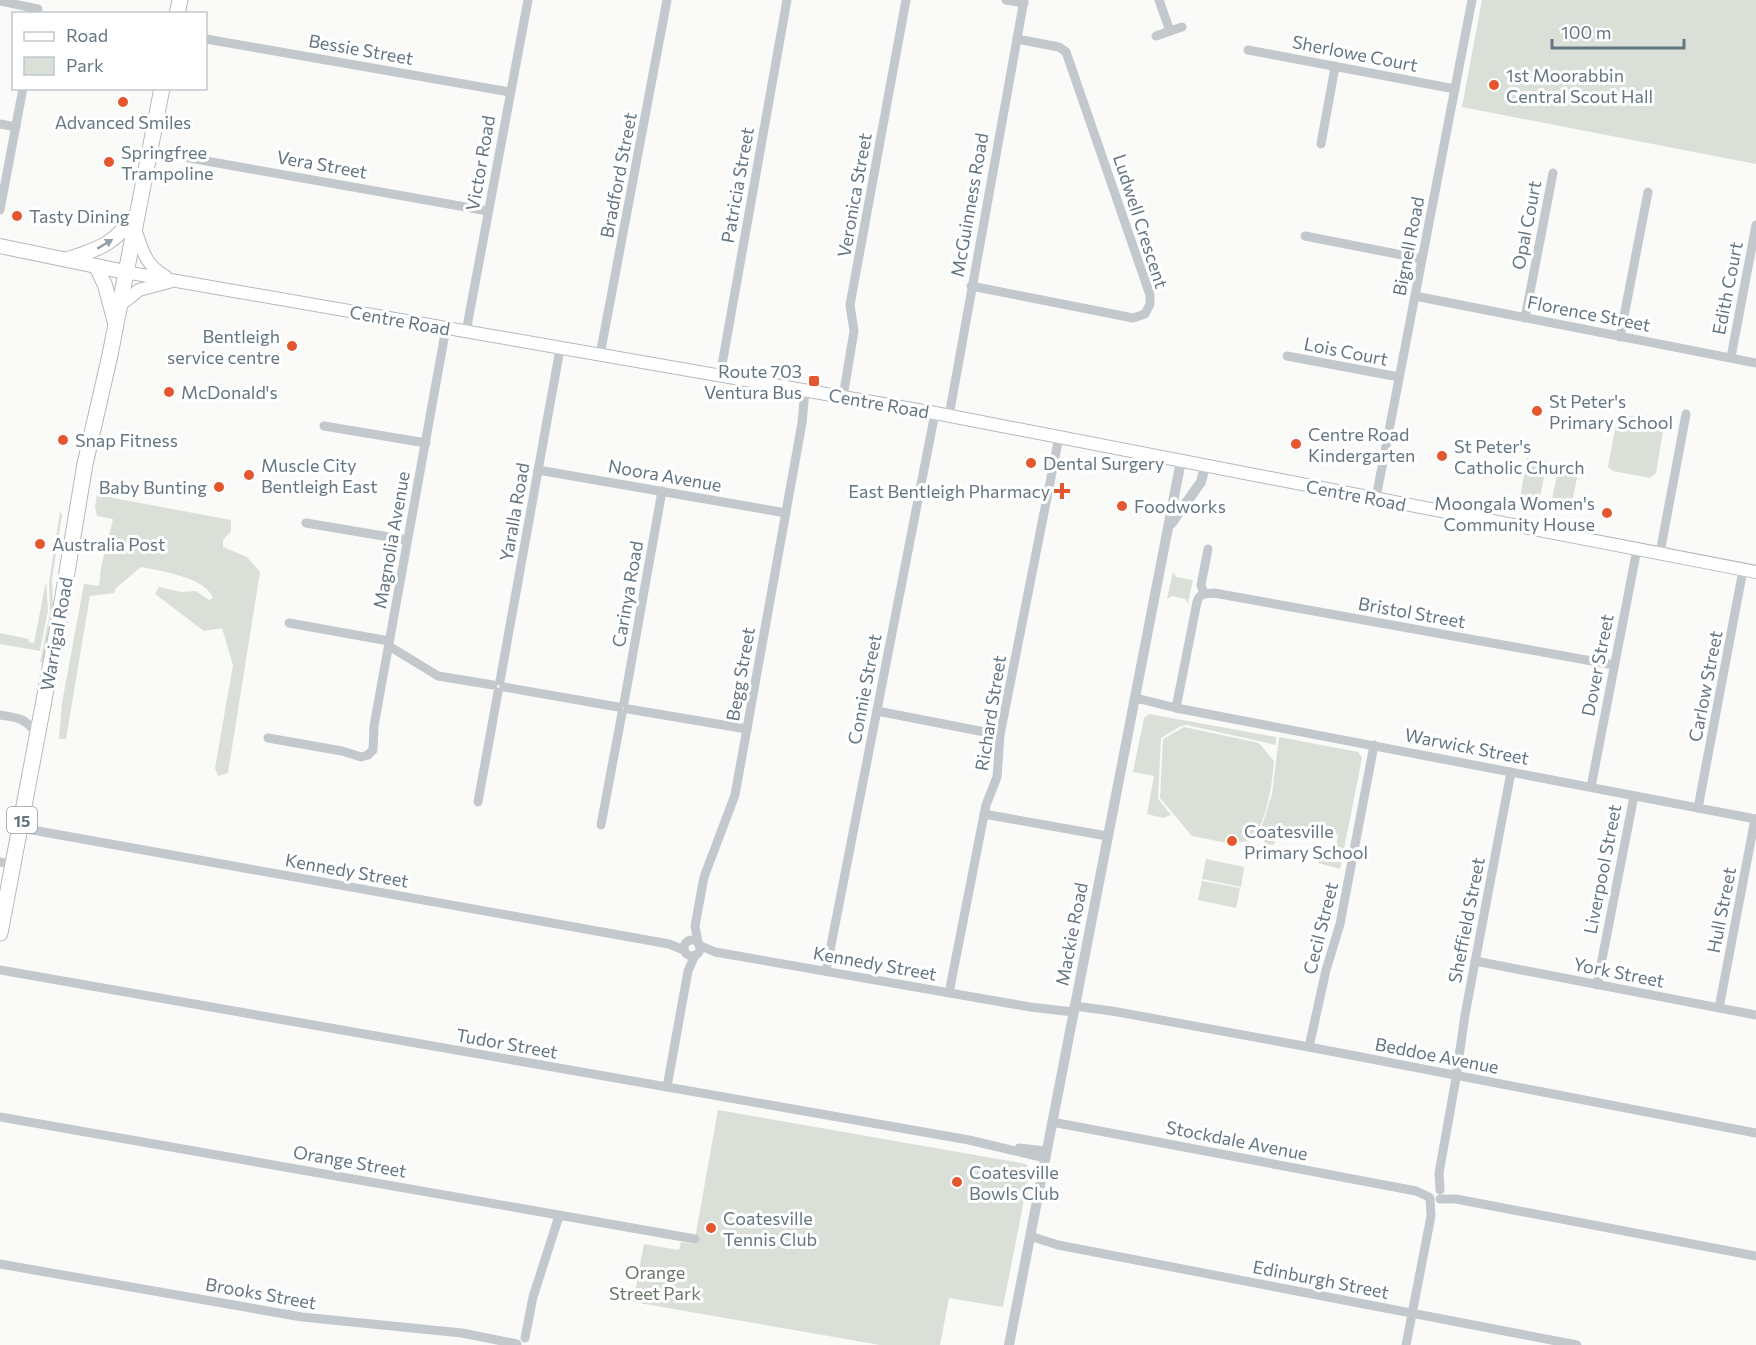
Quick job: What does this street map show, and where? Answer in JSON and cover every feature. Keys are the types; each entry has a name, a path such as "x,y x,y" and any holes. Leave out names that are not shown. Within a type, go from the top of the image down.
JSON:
{"highway":[{"name":"Warrigal Road","path":"0,933 7,863 21,828 81,484 162,90"}],"main road":[{"path":"66,260 103,247 135,221 145,258 152,268 174,281"},
{"name":"Centre Road","path":"0,246 174,281 935,413 1750,571"},
{"path":"96,266 105,285 115,323"},
{"path":"119,306 139,290 174,281"}],"street":[{"name":"Victor Road","path":"466,332 528,0"},
{"name":"Bradford Street","path":"600,355 668,0"},
{"name":"Patricia Street","path":"720,376 787,0"},
{"name":"Veronica Street","path":"843,397 854,331 850,305 906,0"},
{"path":"1006,0 1024,2"},
{"path":"1159,0 1170,31"},
{"name":"Bignell Road","path":"1376,498 1472,0"},
{"path":"0,1 39,7"},
{"name":"McGuinness Road","path":"949,416 1024,2"},
{"path":"1156,36 1182,27"},
{"name":"Bessie Street","path":"207,39 510,92"},
{"name":"Ludwell Crescent","path":"971,286 1133,318 1145,314 1150,304 1150,295 1066,52 1059,47 1017,39"},
{"name":"Sherlowe Court","path":"1248,50 1455,89"},
{"path":"1321,144 1335,67"},
{"path":"0,210 23,90"},
{"path":"0,124 16,127"},
{"name":"Vera Street","path":"150,151 489,211"},
{"name":"Opal Court","path":"1525,318 1553,173"},
{"path":"1620,337 1648,192"},
{"name":"Edith Court","path":"1731,357 1756,225"},
{"path":"1305,236 1422,259"},
{"name":"Florence Street","path":"1415,296 1756,363"},
{"name":"Magnolia Avenue","path":"268,738 342,751 362,757 373,750 374,726 446,328"},
{"name":"Yaralla Road","path":"478,802 560,349"},
{"name":"Lois Court","path":"1287,356 1399,377"},
{"name":"Begg Street","path":"667,1087 704,877 734,798 808,391"},
{"name":"Connie Street","path":"826,971 935,413"},
{"path":"1660,553 1686,414"},
{"path":"324,426 426,443"},
{"name":"Richard Street","path":"949,993 984,814 997,777 1000,735 1059,437"},
{"name":"Mackie Road","path":"1009,1345 1181,461"},
{"name":"Mackie Road","path":"1167,529 1201,482 1205,466"},
{"name":"Noora Avenue","path":"538,470 786,513"},
{"name":"Carinya Road","path":"601,825 662,491"},
{"path":"306,524 407,540"},
{"path":"1174,708 1197,602 1204,594 1201,585 1208,549"},
{"name":"Dover Street","path":"1591,787 1637,549"},
{"name":"Carlow Street","path":"1698,808 1750,571"},
{"name":"Bristol Street","path":"1204,594 1226,595 1614,664"},
{"path":"289,623 389,643 438,676 747,729"},
{"name":"Warwick Street","path":"1134,700 1140,699 1174,708 1756,819"},
{"path":"0,714 22,719 30,717 43,707"},
{"path":"877,711 1000,735"},
{"path":"22,719 38,735"},
{"name":"Cecil Street","path":"1310,1047 1326,970 1340,924 1374,745"},
{"name":"Sheffield Street","path":"1435,1194 1457,1075 1465,1015 1511,772"},
{"name":"Liverpool Street","path":"1597,985 1634,796"},
{"path":"984,814 1107,836"},
{"name":"Hull Street","path":"1719,1008 1756,819"},
{"name":"Kennedy Street","path":"21,828 1030,1007 1074,1009"},
{"name":"York Street","path":"1475,961 1756,1015"},
{"name":"Tudor Street","path":"0,970 1046,1154"},
{"name":"Beddoe Avenue","path":"1074,1009 1112,1011 1756,1133"},
{"name":"Orange Street","path":"0,1117 695,1239"},
{"name":"Stockdale Avenue","path":"1052,1122 1756,1256"},
{"path":"1406,1345 1435,1194"},
{"path":"522,1343 532,1297 559,1216"},
{"name":"Edinburgh Street","path":"1029,1239 1577,1345"},
{"name":"Brooks Street","path":"0,1264 302,1317 462,1333 522,1343"}],"green space":[{"path":"1482,0 1756,0 1756,164 1462,107"},
{"path":"1624,415 1659,421 1664,425 1656,473 1650,478 1613,471 1608,467 1617,418"},
{"path":"1527,458 1547,462 1539,502 1520,498"},
{"path":"1559,465 1579,468 1571,507 1551,504"},
{"path":"97,495 231,520 231,531 223,540 223,547 247,557 260,572 228,773 218,776 215,768 233,665 222,628 204,631 155,594 159,587 181,592 196,591 209,600 213,598 201,585 192,580 141,567 116,588 114,593 90,596 66,739 59,739 62,703 84,584 99,586 101,567 113,519 97,516 95,507"},
{"path":"60,511 62,515 52,579 53,605 43,662 40,662 50,612 49,583"},
{"path":"1173,572 1176,577 1193,580 1188,603 1185,599 1172,596 1167,599"},
{"path":"46,581 48,611 40,651 0,644 0,633 29,639 29,642 34,643"},
{"path":"1149,714 1276,737 1276,745 1187,725 1161,738 1158,799 1171,815 1163,818 1147,814 1154,776 1133,772 1144,718"},
{"path":"1184,727 1259,743 1274,761 1265,813 1251,840 1232,844 1192,836 1160,798 1163,739"},
{"path":"1279,737 1358,752 1362,758 1340,869 1318,863 1319,858 1337,861 1340,848 1336,847 1338,834 1330,837 1284,828 1281,840 1276,840 1273,845 1266,844 1259,835 1272,794"},
{"path":"1206,859 1244,867 1241,887 1202,879"},
{"path":"1202,881 1240,888 1236,908 1198,900"},
{"name":"Orange Street Park","path":"718,1110 1026,1164 1030,1169 1003,1307 949,1298 940,1345 880,1345 633,1302 644,1244 679,1250 681,1242 694,1244"}],"place":[{"name":"1st Moorabbin Central Scout Hall","path":"1494,85"},
{"name":"Advanced Smiles","path":"123,102"},
{"name":"Springfree Trampoline","path":"109,162"},
{"name":"Tasty Dining","path":"17,216"},
{"name":"Bentleigh service centre","path":"292,346"},
{"name":"Route 703 Ventura Bus","path":"814,381"},
{"name":"McDonald's","path":"169,392"},
{"name":"St Peter's Primary School","path":"1537,411"},
{"name":"Snap Fitness","path":"63,440"},
{"name":"Centre Road Kindergarten","path":"1296,444"},
{"name":"St Peter's Catholic Church","path":"1442,456"},
{"name":"Dental Surgery","path":"1031,463"},
{"name":"Muscle City Bentleigh East","path":"249,475"},
{"name":"Baby Bunting","path":"219,487"},
{"name":"East Bentleigh Pharmacy","path":"1062,491"},
{"name":"Foodworks","path":"1122,506"},
{"name":"Moongala Women's Community House","path":"1607,513"},
{"name":"Australia Post","path":"40,544"},
{"name":"Coatesville Primary School","path":"1232,841"},
{"name":"Coatesville Bowls Club","path":"957,1182"},
{"name":"Coatesville Tennis Club","path":"711,1228"}]}
